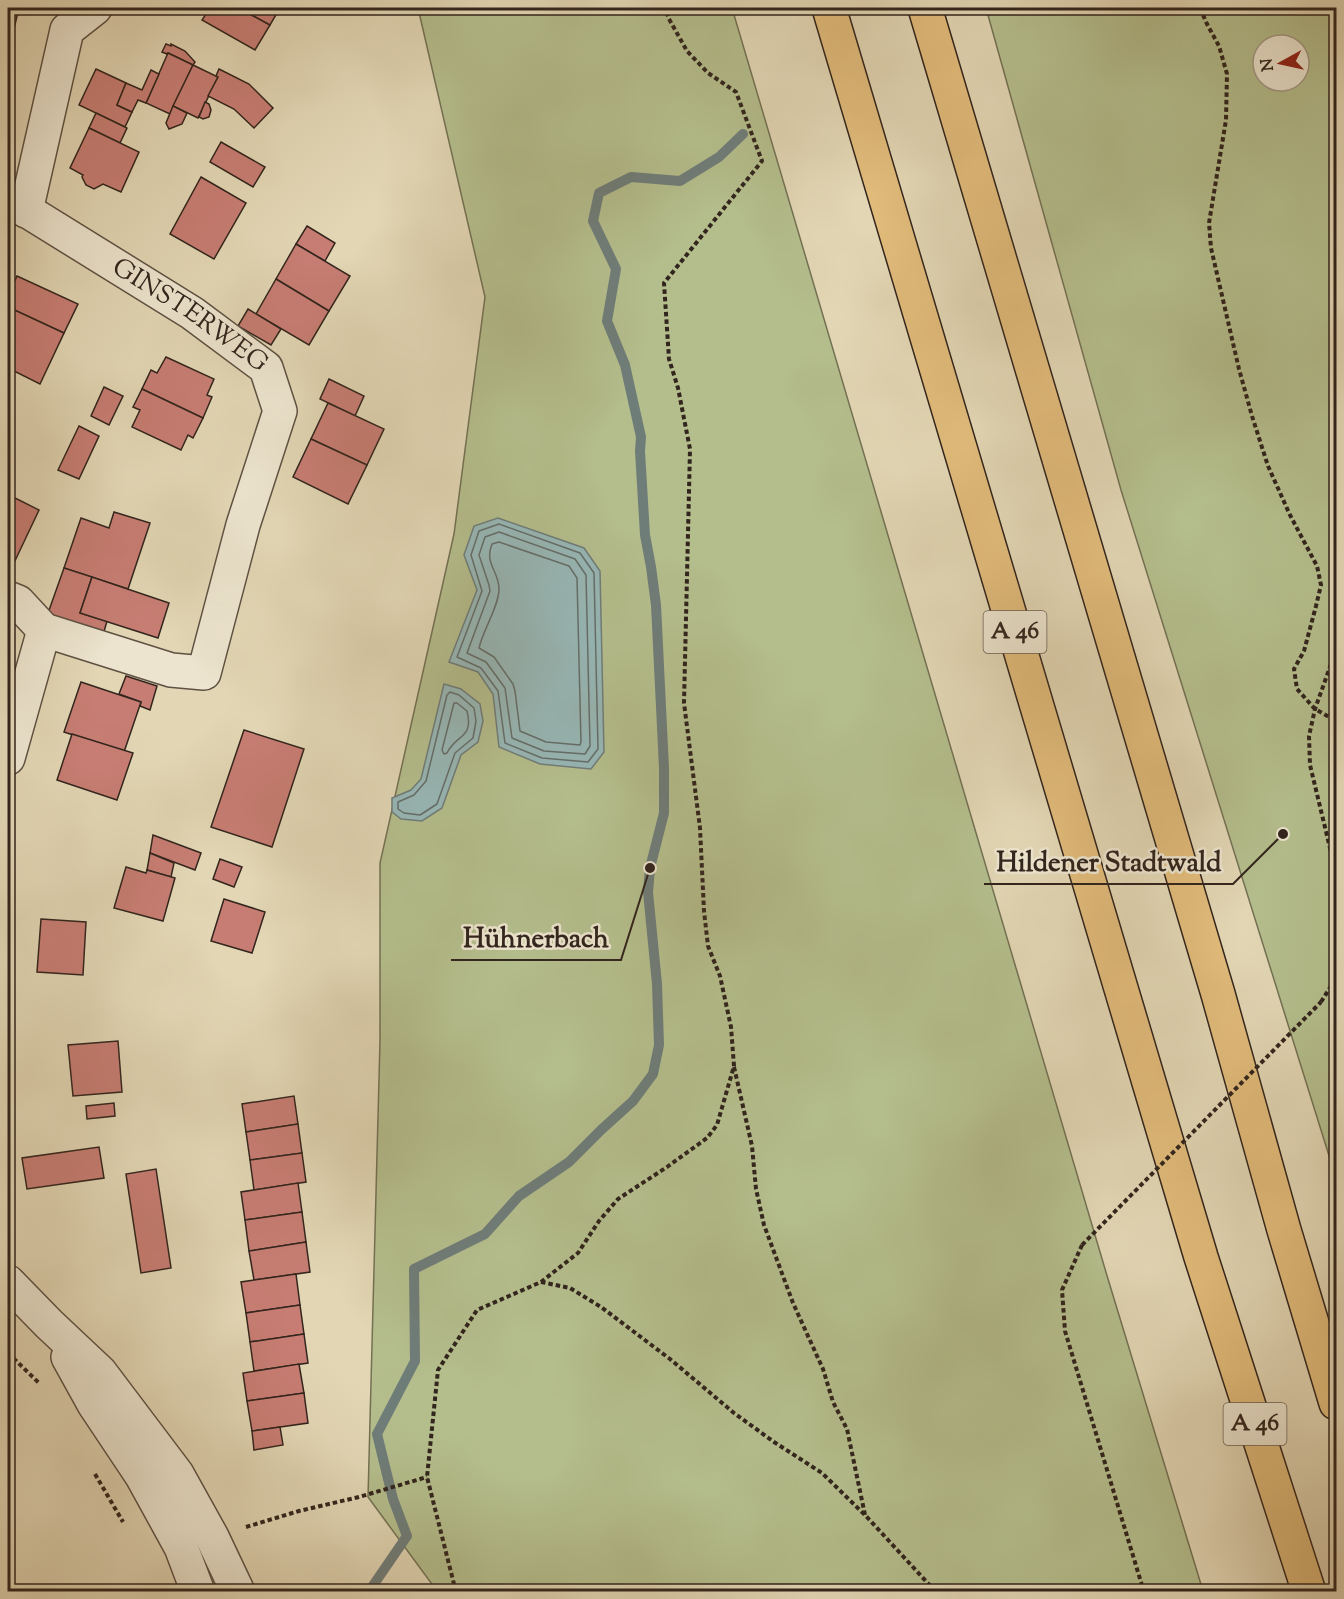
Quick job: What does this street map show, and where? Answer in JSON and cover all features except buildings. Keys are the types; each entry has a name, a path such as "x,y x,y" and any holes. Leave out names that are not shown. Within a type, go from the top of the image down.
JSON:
{"highway":[{"name":"A 46","path":"829,8 1201,1257 1309,1592"},
{"path":"925,8 1218,994 1284,1230 1336,1403"}],"street":[{"name":"GINSTERWEG","path":"44,630 171,670 204,673 243,525 280,411 266,368 192,313 17,205 67,30 95,8"},
{"path":"8,598 18,602 44,630 8,758"},
{"path":"8,1282 100,1372 177,1474 212,1537 238,1592"},
{"path":"50,1324 94,1404 142,1476 181,1547 198,1592"}],"path":[{"path":"665,8 687,51 708,73 736,92 762,161 664,282 669,359 678,388 690,449 684,703 700,828 708,946 720,976 732,1027 734,1066 752,1146 756,1189 764,1226 793,1302 823,1369 833,1402 847,1429 866,1515"},
{"path":"1200,8 1219,46 1227,74 1226,120 1209,223 1211,248 1239,369 1268,466 1290,515 1317,566 1321,585 1304,651 1294,669 1297,689 1315,708 1336,721"},
{"path":"1336,650 1315,708 1309,736 1310,765 1336,873"},
{"path":"1144,1592 1065,1331 1062,1290 1082,1245 1321,1002 1336,978"},
{"path":"456,1592 427,1477 438,1370 477,1310 541,1282 578,1253 599,1221 618,1198 668,1167 707,1138 717,1125 734,1066"},
{"path":"541,1282 570,1288 601,1307 689,1374 734,1413 822,1473 866,1515 936,1592"},
{"path":"8,1353 40,1385"},
{"path":"90,1467 127,1528"},
{"path":"299,1511 427,1477"}],"green space":[{"path":"418,8 732,8 1108,1279 1203,1591 437,1591 368,1497 380,1041 380,863 454,534 485,297"},
{"path":"986,8 1336,8 1336,1178 1121,490"}],"water":[{"path":"498,518 584,548 600,571 604,752 591,769 540,764 499,747 493,694 478,672 449,662 477,590 464,555 474,526"},
{"path":"444,684 461,689 480,704 483,721 478,742 461,755 442,808 422,821 401,819 392,812 392,798 411,790 421,779"}],"waterway":[{"path":"374,1592 372,1587 407,1536 393,1499 377,1434 415,1361 414,1269 485,1234 519,1196 569,1162 633,1101 653,1074 659,1045 657,984 648,892 650,868 664,813 656,605 645,535 641,437 625,365 607,321 616,269 593,221 599,193 631,177 680,181 719,157 743,134"}],"place":[{"name":"Hildener Stadtwald","path":"1283,834"},
{"name":"Hühnerbach","path":"650,868"}]}
